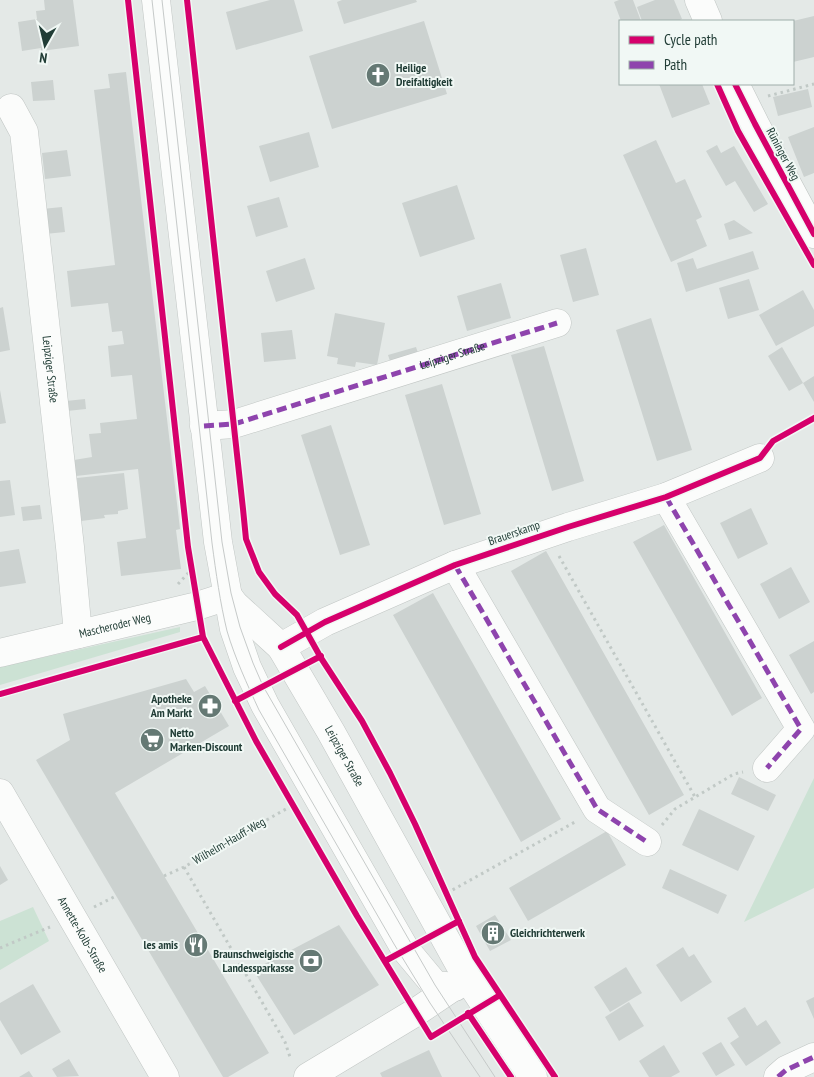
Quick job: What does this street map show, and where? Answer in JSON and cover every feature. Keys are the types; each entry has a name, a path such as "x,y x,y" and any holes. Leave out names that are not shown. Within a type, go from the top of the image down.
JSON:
{"street":[{"path":"156,0 218,542 234,629 265,705 400,941 435,985 460,982"},
{"path":"699,0 708,20"},
{"name":"Rüninger Weg","path":"739,93 814,234"},
{"name":"Leipziger Straße","path":"11,108 24,132 78,634"},
{"name":"Leipziger Straße","path":"204,426 234,424 557,323"},
{"name":"Brauerskamp","path":"281,647 325,622 455,565 666,497 760,458"},
{"path":"666,497 801,729 767,768"},
{"path":"455,565 597,809 648,842"},
{"name":"Leipziger Straße","path":"228,596 234,604 281,647 326,724 460,982 533,1077"},
{"name":"Mascheroder Weg","path":"0,653 197,606 228,596"},
{"name":"Annette-Kolb-Straße","path":"0,793 165,1077"},
{"path":"300,1069 460,982"},
{"path":"778,1077 786,1070 814,1057"}],"path":[{"path":"739,93 814,84"},
{"path":"760,458 773,441 814,418"},
{"path":"547,534 695,797"},
{"path":"648,842 675,809 734,774 767,768"},
{"path":"447,893 597,809"},
{"path":"184,867 300,1069"}],"green space":[{"path":"180,627 180,632 0,685 0,667"},
{"path":"814,778 814,888 744,922"},
{"path":"33,907 49,941 0,970 0,921"}],"building":[{"path":"44,0 73,0 79,46 41,51 41,48 22,51 18,22 37,19 36,11 45,10"},
{"path":"270,0 294,0 303,31 236,50 226,12"},
{"path":"342,0 416,0 417,2 344,24 337,2"},
{"path":"633,0 641,20 621,20 614,2"},
{"path":"655,0 674,0 682,19 642,20 637,7"},
{"path":"814,16 814,57 794,62 794,21"},
{"name":"Heilige Dreifaltigkeit","path":"424,21 447,94 332,129 309,56"},
{"path":"126,72 180,529 176,530 181,569 121,576 117,542 146,538 138,469 76,476 74,460 92,457 89,434 101,433 100,423 137,419 132,375 111,377 108,346 124,344 122,331 112,332 108,303 71,307 67,271 115,265 94,90 110,88 108,74"},
{"path":"53,80 55,100 33,101 31,82"},
{"path":"659,85 702,85 710,104 672,118"},
{"path":"808,89 812,107 778,116 773,97"},
{"path":"814,127 814,173 804,177 788,137"},
{"path":"309,132 319,167 270,182 259,146"},
{"path":"656,140 676,183 685,179 702,217 696,220 707,246 671,262 623,155"},
{"path":"717,145 721,153 734,146 768,204 754,212 735,181 726,186 706,151"},
{"path":"67,150 71,176 45,179 42,153"},
{"path":"457,185 475,239 420,257 402,203"},
{"path":"279,197 288,227 256,237 247,206"},
{"path":"62,207 65,232 45,234 42,209"},
{"path":"734,220 753,233 729,240 724,224"},
{"path":"586,248 599,295 573,302 560,255"},
{"path":"753,251 759,269 686,292 677,263 693,258 697,269"},
{"path":"305,258 315,289 276,302 266,271"},
{"path":"749,279 759,310 728,319 719,288"},
{"path":"501,283 511,318 467,331 457,296"},
{"path":"803,290 814,310 814,326 776,346 759,315"},
{"path":"3,307 10,350 0,352 0,308"},
{"path":"335,313 385,323 377,365 356,362 355,367 337,364 338,358 327,356"},
{"path":"651,318 692,450 657,461 616,330"},
{"path":"292,330 296,359 264,362 261,333"},
{"path":"544,346 584,481 552,491 511,355"},
{"path":"416,347 420,359 392,367 388,355"},
{"path":"782,347 803,383 789,391 768,356"},
{"path":"814,376 814,402 803,383"},
{"path":"442,384 481,514 444,525 405,395"},
{"path":"0,390 6,423 0,424"},
{"path":"85,399 86,409 67,411 66,401"},
{"path":"331,425 370,545 340,555 301,435"},
{"path":"124,473 128,509 118,511 118,514 104,515 105,518 81,521 77,478"},
{"path":"10,480 15,515 0,517 0,481"},
{"path":"40,505 42,519 23,521 21,507"},
{"path":"751,508 768,544 738,559 720,523"},
{"path":"664,525 762,698 732,716 633,542"},
{"path":"19,549 26,583 0,587 0,552"},
{"path":"546,551 684,795 649,815 511,571"},
{"path":"791,567 810,602 779,619 760,584"},
{"path":"433,593 561,819 521,842 393,615"},
{"path":"814,641 814,692 811,694 789,655"},
{"path":"186,679 194,692 205,686 229,726 115,793 269,1053 228,1077 223,1077 36,760 70,740 63,714"},
{"path":"739,777 776,795 768,811 731,794"},
{"path":"699,809 755,836 738,871 682,845"},
{"path":"607,831 626,865 528,921 509,888"},
{"path":"0,866 8,880 0,885"},
{"path":"670,869 727,895 718,914 662,888"},
{"name":"Gleichrichterwerk","path":"495,915 511,940 490,951 476,926"},
{"path":"339,925 379,985 294,1035 253,970"},
{"path":"683,947 689,957 694,954 712,982 681,1002 656,965"},
{"path":"626,967 642,993 610,1012 594,987"},
{"path":"33,984 61,1032 21,1055 0,1020 0,1003"},
{"path":"814,997 814,1019 806,1001"},
{"path":"629,1002 644,1026 619,1041 605,1017"},
{"path":"745,1007 757,1026 766,1020 781,1043 746,1066 730,1043 739,1037 727,1018"},
{"path":"721,1042 735,1065 716,1076 702,1053"},
{"path":"664,1045 680,1072 671,1077 649,1077 639,1061"},
{"path":"429,1050 442,1077 382,1077 380,1073"},
{"path":"69,1059 79,1076 57,1077 52,1069"},
{"path":"29,1071 33,1077 19,1077"}],"tram line":[{"path":"152,0 212,543 227,631 237,661 259,710 394,944 430,1003 480,1077"},
{"path":"162,0 222,542 231,593 240,627 263,686 435,985 495,1077"}],"marked path":[{"path":"204,426 234,424 557,323"},
{"path":"666,497 801,729 767,768"},
{"path":"455,565 597,809 647,842"},
{"path":"778,1077 786,1070 814,1057"}],"cycle path":[{"path":"128,0 188,547 203,637 256,741 357,916 431,1037 500,995"},
{"path":"187,0 246,539 259,572 275,594 297,615 321,658 362,721 415,824 475,957 555,1077"},
{"path":"717,85 738,131 814,265"},
{"path":"736,85 814,234"},
{"path":"281,647 325,622 455,565 568,527 666,497 760,458 773,441 814,418"},
{"path":"0,694 203,637"},
{"path":"235,701 321,656"},
{"path":"385,961 459,921"},
{"path":"468,1013 511,1077"}],"place":[{"name":"Heilige Dreifaltigkeit","path":"378,75"},
{"name":"Apotheke Am Markt","path":"210,706"},
{"name":"Netto Marken-Discount","path":"152,740"},
{"name":"Gleichrichterwerk","path":"493,933"},
{"name":"les amis","path":"196,945"},
{"name":"Braunschweigische Landessparkasse","path":"311,961"}]}
